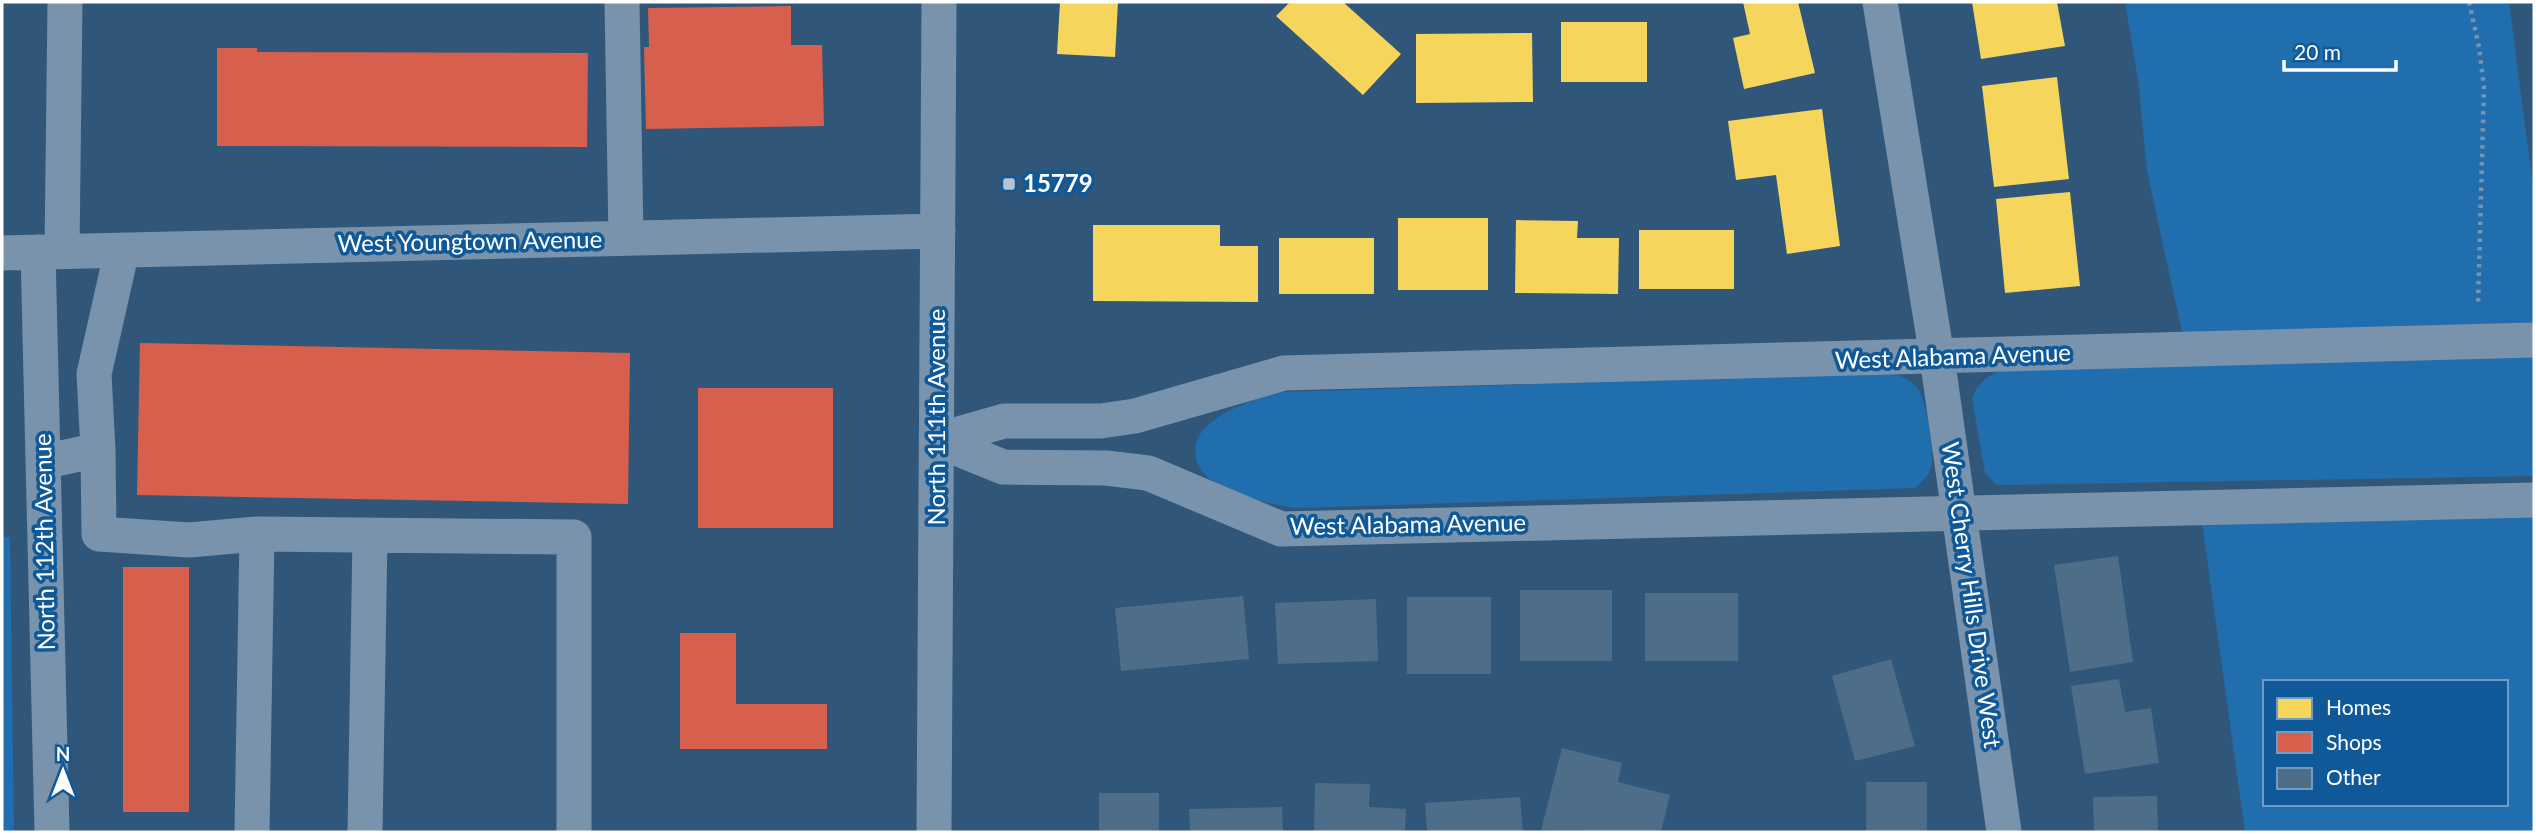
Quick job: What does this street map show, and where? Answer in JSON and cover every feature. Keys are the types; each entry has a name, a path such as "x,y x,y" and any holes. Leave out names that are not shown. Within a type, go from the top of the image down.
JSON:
{"street":[{"name":"North 112th Avenue","path":"52,832 43,462 50,251 65,2"},
{"path":"622,2 626,238"},
{"name":"North 111th Avenue","path":"934,832 939,2"},
{"name":"West Cherry Hills Drive West","path":"1880,2 1937,357 2004,832"},
{"name":"West Youngtown Avenue","path":"2,253 938,231"},
{"path":"99,534 94,374 122,250"},
{"name":"West Alabama Avenue","path":"937,440 1004,421 1101,421 1135,416 1283,373 2534,340"},
{"name":"West Alabama Avenue","path":"937,440 1003,467 1106,468 1148,473 1282,529 2534,500"},
{"path":"43,462 97,450"},
{"path":"45,542 99,534 189,540 257,534 574,537 574,832"},
{"path":"252,832 257,534"},
{"path":"365,832 370,536"}],"path":[{"path":"2469,2 2484,87 2478,316"}],"shaded area":[{"path":"2125,2 2509,2 2534,194 2534,340 2186,350 2147,171 2138,79"},
{"path":"2534,356 2534,476 1997,485 1985,473 1972,398 1977,387 1985,380 2004,370"},
{"path":"1891,373 1907,380 1920,391 1928,422 1932,465 1915,488 1299,508 1260,501 1217,484 1200,468 1195,452 1198,438 1207,426 1221,415 1254,400 1283,392"},
{"path":"2534,500 2534,832 2245,832 2200,508"},
{"path":"2,537 10,537 14,832 2,832"}],"building: Homes":[{"path":"1060,2 1118,2 1115,57 1057,54"},
{"path":"1290,2 1343,2 1401,54 1363,95 1276,16"},
{"path":"1743,2 1798,2 1815,73 1744,89 1733,38 1750,34"},
{"path":"1972,2 2057,2 2065,46 1981,59"},
{"path":"1561,22 1647,22 1647,82 1561,82"},
{"path":"1532,33 1533,102 1416,103 1416,34"},
{"path":"2057,77 2069,179 1994,187 1982,86"},
{"path":"1822,109 1840,246 1787,254 1776,175 1736,180 1728,121"},
{"path":"2070,192 2080,286 2005,293 1996,199"},
{"path":"1398,218 1488,218 1488,290 1398,290"},
{"path":"1516,220 1578,221 1577,238 1619,238 1618,294 1515,293"},
{"path":"1093,225 1220,225 1220,246 1258,246 1258,302 1093,301"},
{"path":"1639,230 1734,230 1734,289 1639,289"},
{"path":"1279,238 1374,238 1374,294 1279,294"}],"building: Shops":[{"path":"791,6 791,45 822,45 824,126 646,129 644,47 649,47 648,8"},
{"path":"217,48 257,48 257,52 588,53 587,147 217,146"},
{"path":"140,343 630,353 628,504 137,495"},
{"path":"698,388 833,388 833,528 698,528"},
{"path":"123,567 189,567 189,812 123,812"},
{"path":"680,633 736,633 736,704 827,704 827,749 680,749"}],"building: Other":[{"path":"2118,556 2133,662 2070,672 2054,565"},
{"path":"1520,590 1612,590 1612,661 1520,661"},
{"path":"1645,593 1738,593 1738,661 1645,661"},
{"path":"1243,596 1249,659 1121,671 1115,608"},
{"path":"1407,597 1491,597 1491,674 1407,674"},
{"path":"1376,599 1378,661 1278,664 1275,603"},
{"path":"1891,659 1915,746 1855,761 1832,676"},
{"path":"2119,679 2125,712 2151,708 2159,763 2085,774 2071,686"},
{"path":"1562,748 1622,763 1618,782 1670,795 1661,832 1541,830"},
{"path":"1866,782 1927,782 1927,832 1866,832"},
{"path":"1315,783 1370,784 1369,807 1406,809 1405,832 1314,832"},
{"path":"1099,793 1159,793 1159,832 1099,832"},
{"path":"2157,796 2158,832 2094,832 2093,797"},
{"path":"1520,797 1523,832 1427,832 1425,803"},
{"path":"1282,807 1283,832 1190,832 1189,809"}],"place":[{"name":"15779","path":"1009,184"}]}
